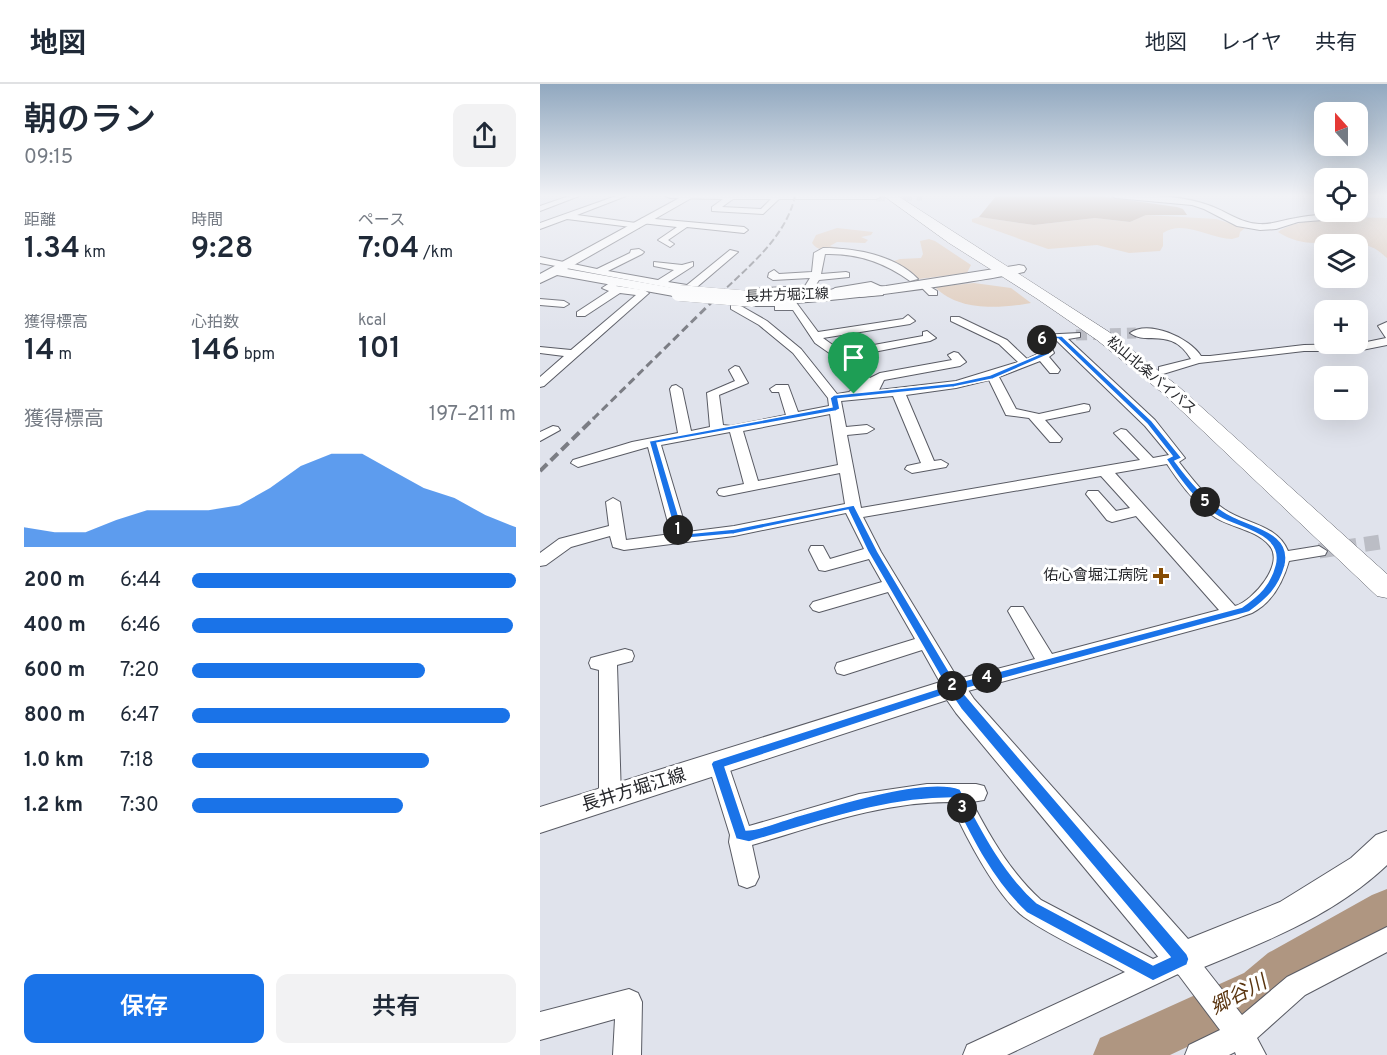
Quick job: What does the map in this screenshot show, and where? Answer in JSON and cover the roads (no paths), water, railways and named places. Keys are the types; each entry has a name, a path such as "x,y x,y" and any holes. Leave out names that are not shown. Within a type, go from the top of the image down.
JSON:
{"highway":[{"name":"松山北条バイパス","path":"962,241 1055,291 1115,332 1163,370 1387,565"},
{"name":"松山北条バイパス","path":"971,241 1103,336 1172,391 1387,589"}],"main road":[{"path":"540,279 609,241"},
{"name":"長井方堀江線","path":"561,268 617,286 689,291 745,299 806,297 879,290 1012,270"},
{"name":"長井方堀江線","path":"540,820 953,688"},
{"path":"953,688 1167,966 1292,914 1362,868 1387,845"}],"street":[{"path":"665,241 670,244"},
{"path":"540,267 599,272 689,291 736,253 717,250"},
{"path":"913,279 882,260 832,251 819,253 816,276 808,289 750,292 735,309 763,323 797,351 835,403 852,511 873,552 953,688 1232,614 1245,609 1264,595 1276,579 1282,549 1265,534 1222,515 1206,503 1191,488 1170,459"},
{"path":"599,272 639,252 634,252"},
{"path":"540,260 561,268"},
{"path":"657,264 686,266 658,284"},
{"path":"774,273 773,277 846,275"},
{"path":"540,383 644,293 617,286 581,314"},
{"path":"540,303 564,304"},
{"path":"578,463 653,441 793,417 835,403 865,388 867,384 865,380 839,355 819,342 793,306 749,316"},
{"path":"815,336 910,321 908,318"},
{"path":"956,319 1003,342 1026,364"},
{"path":"1387,325 1383,326 1387,335"},
{"path":"1136,333 1172,336 1188,347 1197,360"},
{"path":"839,355 930,338 927,334"},
{"path":"854,394 898,392 954,385 993,377 1048,353 1042,339 1044,337 1076,335"},
{"path":"613,502 619,543 624,545 734,531 1178,458 1150,423 1060,337"},
{"path":"1163,370 1190,364 1197,360 1257,356 1304,348 1344,349 1387,341"},
{"path":"540,350 573,354"},
{"path":"867,393 875,387 876,378 960,362 954,355"},
{"path":"1041,356 1054,370"},
{"path":"717,430 712,393 742,383 735,370"},
{"path":"993,377 1011,412 1037,418 1084,408"},
{"path":"776,389 784,388 793,417"},
{"path":"676,389 685,435"},
{"path":"898,392 935,465 912,469"},
{"path":"1037,418 1054,439"},
{"path":"839,432 867,427"},
{"path":"736,428 752,486"},
{"path":"540,438 553,430"},
{"path":"1121,433 1150,463"},
{"path":"653,441 680,537"},
{"path":"724,492 844,468"},
{"path":"1105,471 1232,614"},
{"path":"1093,494 1112,517 1140,510"},
{"path":"540,561 565,543 616,529"},
{"path":"817,550 825,566 873,552"},
{"path":"1282,556 1319,551"},
{"path":"819,607 893,585"},
{"path":"1017,611 1046,662"},
{"path":"844,668 927,642"},
{"path":"610,660 610,798"},
{"path":"718,764 741,835 740,842 747,877"},
{"path":"741,835 749,836 870,802 927,793 966,793 979,839 1019,896 1032,908 1052,920 1167,966 1246,1045"},
{"path":"1199,1055 1246,1045 1296,986 1387,939"},
{"path":"977,1055 1167,966"},
{"path":"540,1026 629,1002 627,1055"}],"waterway":[{"path":"540,263 548,264"},
{"path":"584,272 600,275"},
{"name":"郷谷川","path":"1117,1055 1260,989 1284,969 1387,909"}],"tunnel":[{"path":"1076,335 1136,333"},
{"path":"1319,551 1387,541"}],"railway":[{"path":"720,294 772,241"},
{"path":"593,419 722,292"},
{"path":"540,471 594,418"}],"place":[{"name":"佑心會堀江病院","path":"1161,576"}]}
